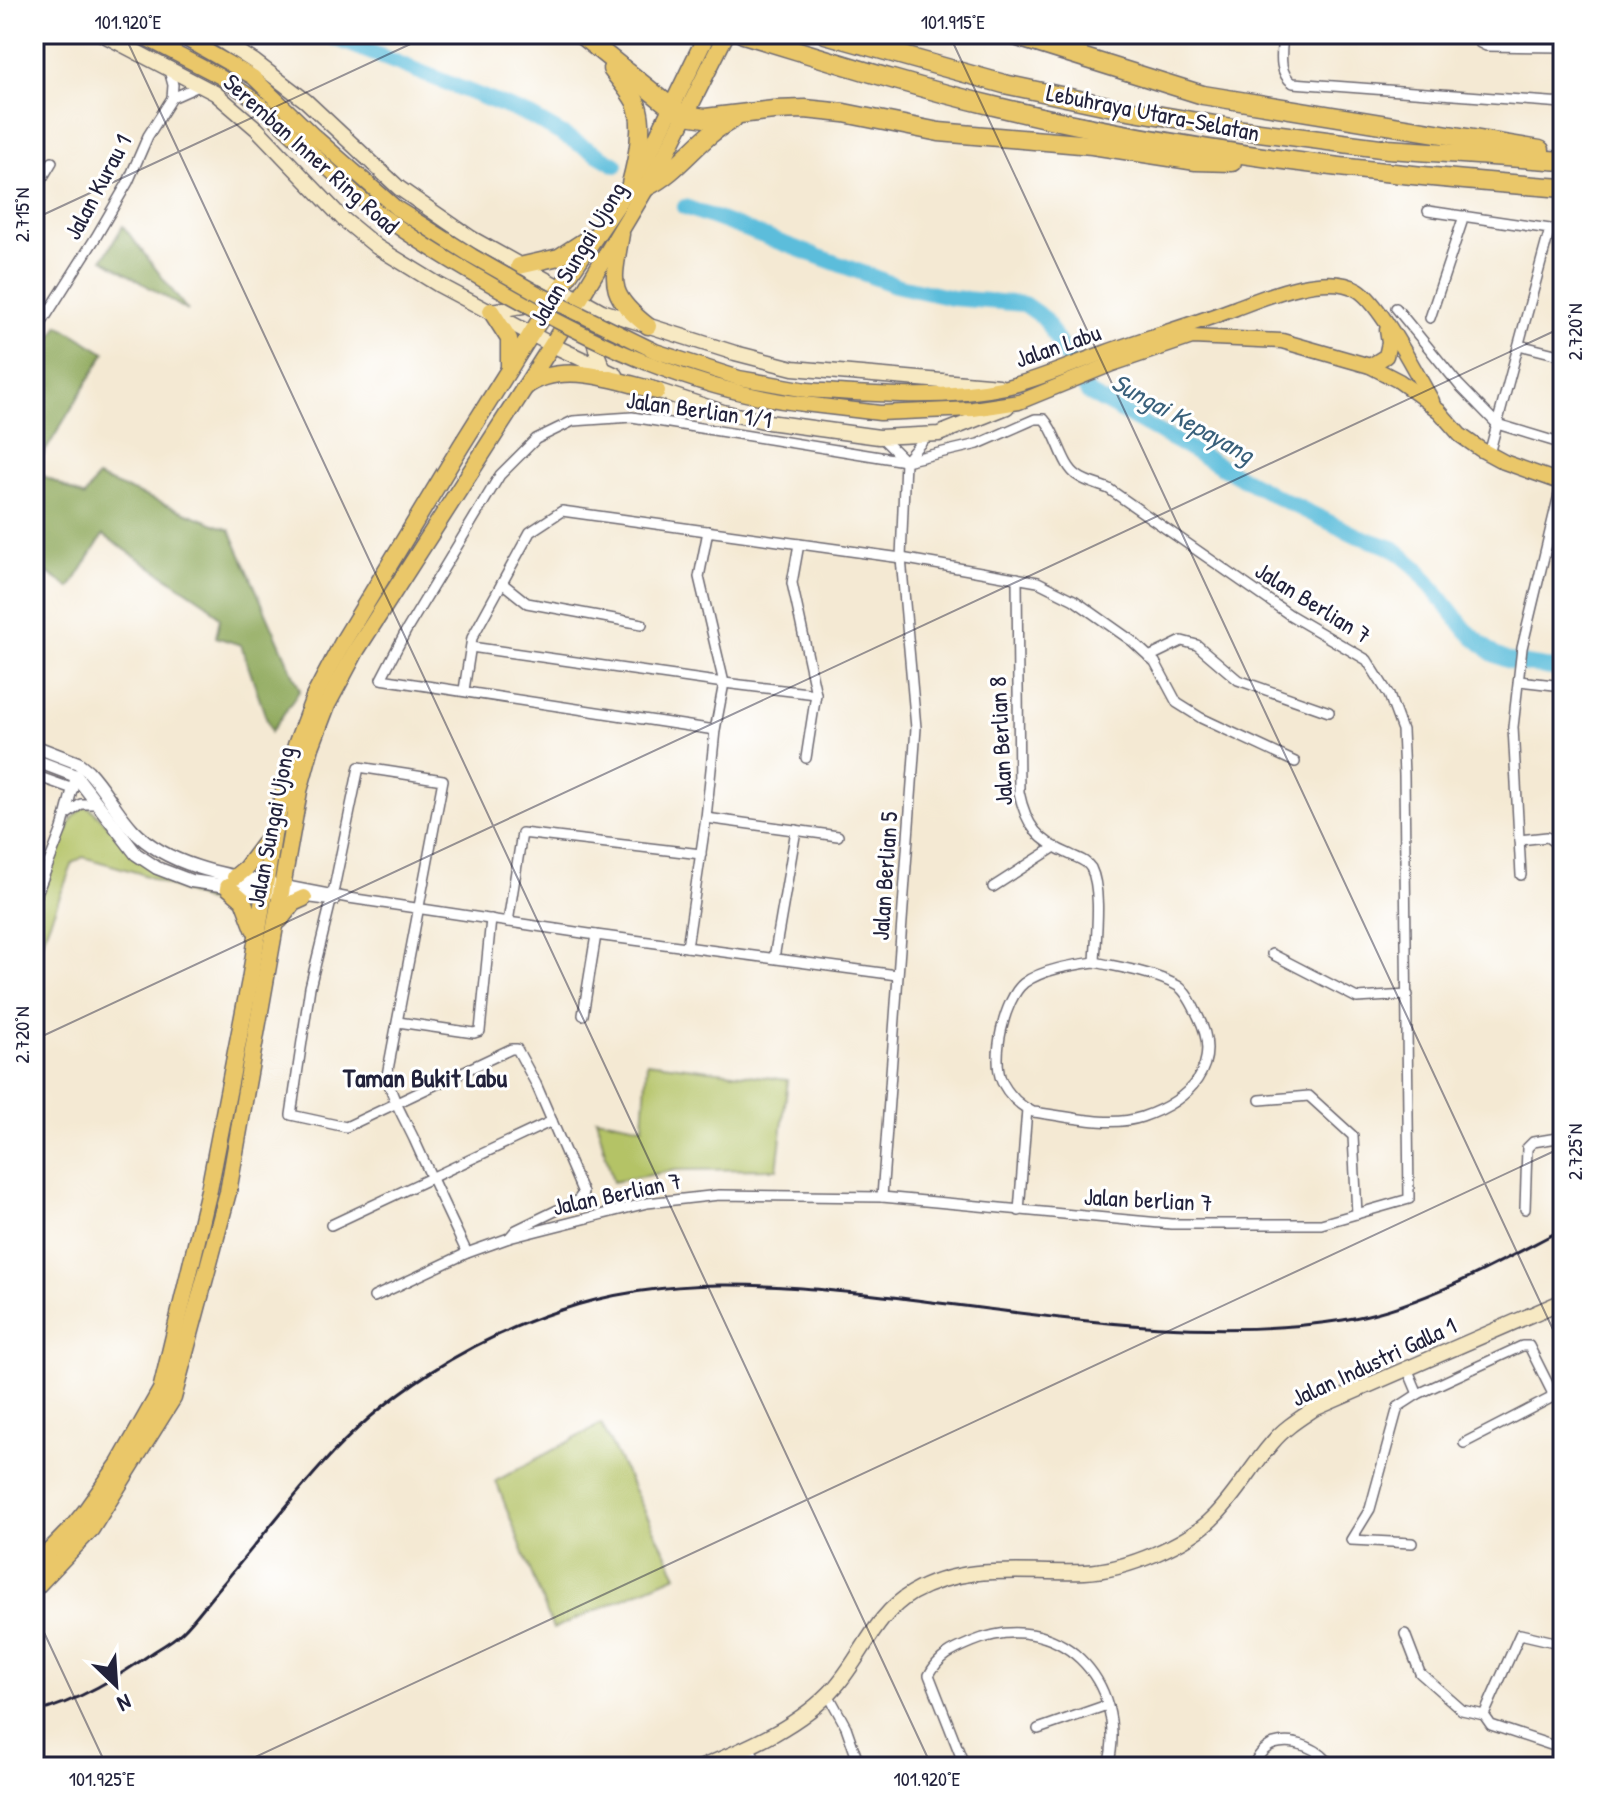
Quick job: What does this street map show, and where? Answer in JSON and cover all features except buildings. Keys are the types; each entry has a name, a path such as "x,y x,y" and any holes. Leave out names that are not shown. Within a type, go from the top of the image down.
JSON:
{"highway":[{"path":"580,34 679,111 705,118 805,109 844,113 939,132 1092,145 1196,161 1287,162"},
{"name":"Jalan Sungai Ujong","path":"706,55 707,34"},
{"name":"Jalan Sungai Ujong","path":"34,1589 91,1529 173,1398 228,1192 299,791 327,705 357,649 552,345 643,179 706,55 726,34"},
{"name":"Lebuhraya Utara–Selatan","path":"743,34 995,106 1139,137 1287,162 1563,188"},
{"name":"Lebuhraya Utara–Selatan","path":"825,34 1004,84 1198,123 1388,149 1563,158"},
{"path":"1008,34 1203,95 1517,145 1563,158"},
{"path":"599,51 636,104 643,179 719,127 750,112"},
{"path":"622,216 614,286 624,307 648,326"},
{"name":"Jalan Sungai Ujong","path":"34,1567 85,1512 119,1464 161,1390 209,1190 250,980 274,830 296,745 314,697 344,640 560,288 599,230 622,216"},
{"path":"519,266 559,257 599,230"},
{"path":"491,311 509,339 509,370"},
{"path":"521,390 552,375 575,375 604,378 657,391"},
{"path":"256,934 246,905 232,882 255,858 274,830"},
{"path":"275,928 289,906 304,893 295,880 288,856"}],"main road":[{"name":"Seremban Inner Ring Road","path":"102,34 202,85 257,129 312,190 366,238 429,279 552,345"},
{"path":"138,34 189,58 242,91 310,142"},
{"path":"177,34 253,77 310,142 392,223 461,268 566,327 654,367 768,400 957,394 1008,386"},
{"name":"Seremban Inner Ring Road","path":"211,34 255,62 306,101 399,188 471,238 579,298"},
{"path":"491,311 513,309 531,300 534,293 532,283 519,266"},
{"name":"Jalan Labu","path":"552,345 657,391 768,422 879,437 927,436 1019,402 1112,357 1262,298 1319,284 1339,284 1359,291 1375,307 1439,411 1460,435 1504,462 1562,482"},
{"name":"Jalan Labu","path":"579,298 602,311 793,368 1008,386 1181,339 1205,336 1282,341 1370,366 1399,381 1439,411"},
{"path":"604,370 596,353 596,331 605,322 627,319"},
{"path":"1370,366 1386,356 1389,343 1386,326"},
{"path":"805,397 880,413 973,409 1019,402"},
{"name":"Jalan Industri Galla 1","path":"702,1767 753,1759 828,1694 884,1616 903,1599 925,1586 982,1571 1087,1572 1112,1568 1153,1554 1195,1532 1215,1517 1272,1442 1314,1409 1563,1301"}],"street":[{"path":"1283,34 1282,63 1286,79 1293,83 1563,103"},
{"path":"1477,34 1480,43 1486,46 1563,47"},
{"path":"167,67 172,77 172,98 202,85"},
{"name":"Jalan Kurau 1","path":"34,335 103,225 128,182 148,136 172,98"},
{"path":"34,192 52,162"},
{"path":"1428,211 1550,229 1489,454"},
{"path":"1430,318 1464,216"},
{"path":"1396,308 1459,385 1497,424 1563,444"},
{"path":"1519,345 1563,356"},
{"name":"Jalan Berlian 1/1","path":"464,690 381,679 406,631 500,475 536,439 573,421 632,417 905,461"},
{"name":"Jalan Berlian 7","path":"905,461 978,444 1035,419 1044,419 1051,427 1070,469 1078,477 1109,489 1290,615 1367,660 1389,695 1402,730 1409,1199"},
{"path":"879,437 905,461 927,436"},
{"name":"Jalan Berlian 5","path":"882,1197 916,728 901,558 905,461"},
{"path":"1521,875 1513,727 1522,648 1562,482"},
{"path":"715,730 464,690 472,638 530,532 562,511 901,558 1038,582 1074,600 1132,641 1155,662 1177,703 1201,718 1295,762"},
{"path":"687,947 724,683 699,577 708,531"},
{"path":"799,544 792,583 816,694 806,758"},
{"name":"Jalan Berlian 8","path":"1017,578 1019,792 1023,813 1037,836 1084,860 1092,870 1096,897 1095,962"},
{"path":"502,583 527,603 642,624"},
{"path":"1149,657 1182,641 1197,645 1238,680 1329,712"},
{"path":"471,647 816,694"},
{"path":"1520,678 1563,686"},
{"path":"34,746 95,779 135,832 149,844 232,882"},
{"path":"34,760 77,769 96,804 136,854 157,868 191,881 263,886 897,975"},
{"path":"467,1253 398,1104 387,1075 443,780 359,767 310,987 291,1115 346,1127 398,1104 511,1049 517,1049 583,1193 578,1200 516,1230 509,1238"},
{"path":"34,901 39,869 66,815 77,769"},
{"path":"34,775 73,789"},
{"path":"66,815 81,804 96,804"},
{"path":"706,818 838,836"},
{"path":"774,958 796,830"},
{"path":"508,922 522,833 701,854"},
{"path":"1519,840 1547,837 1563,848"},
{"path":"993,887 1055,847"},
{"path":"398,1022 474,1033 480,1031 491,919"},
{"path":"583,1015 596,935"},
{"path":"1272,954 1357,998 1408,995"},
{"path":"1095,962 1155,976 1181,988 1206,1030 1208,1051 1199,1080 1175,1102 1127,1120 1113,1122 1027,1109 1001,1081 999,1043 1013,996 1024,983 1040,976 1065,967 1095,962"},
{"path":"1260,1100 1309,1096 1353,1136 1357,1214"},
{"path":"1019,1211 1027,1109"},
{"path":"331,1225 552,1121"},
{"path":"1525,1209 1527,1148 1533,1142 1563,1137"},
{"name":"Jalan Berlian 7","path":"374,1297 467,1253 509,1238 647,1203 719,1195 882,1197"},
{"name":"Jalan berlian 7","path":"882,1197 1171,1224 1321,1224 1409,1199"},
{"path":"1412,1543 1351,1540 1370,1509 1398,1407 1418,1394 1522,1346 1529,1346 1552,1392 1551,1398 1464,1443"},
{"path":"1407,1368 1418,1394"},
{"path":"965,1767 929,1675 936,1662 950,1651 986,1636 1017,1631 1046,1636 1070,1648 1089,1667 1113,1724 1108,1767"},
{"path":"1405,1634 1420,1673 1462,1710 1484,1715 1491,1725 1563,1749"},
{"path":"1484,1715 1520,1634 1563,1644"},
{"path":"828,1694 846,1727 860,1767"},
{"path":"1038,1729 1107,1705"},
{"path":"1252,1767 1260,1753 1273,1744 1293,1743 1325,1757 1331,1767"},
{"path":"742,1767 753,1759"}],"green space":[{"path":"123,226 188,311 103,259"},
{"path":"59,325 105,353 34,470 34,367"},
{"path":"34,471 84,497 97,477 230,530 300,690 271,732 241,645 216,637 220,618 207,604 103,535 70,588 34,564"},
{"path":"83,807 90,808 158,872 217,894 217,906 139,873 83,857 73,863 34,962 34,907 72,819"},
{"path":"647,1062 788,1080 777,1169 676,1170 613,1182 596,1118 643,1127"},
{"path":"601,1424 677,1575 553,1629 496,1481"}],"waterway":[{"name":"Sungai Kepayang","path":"325,34 530,116 616,165"},
{"name":"Sungai Kepayang","path":"685,207 895,285 952,298 1024,304 1044,318 1088,393 1277,497 1358,536 1393,548 1416,567 1465,629 1493,654 1509,661 1563,670"}],"railway":[{"path":"34,1713 98,1687 180,1634 320,1467 400,1393 461,1354 527,1322 561,1310 641,1291 721,1285 802,1288 1113,1323 1229,1329 1287,1327 1343,1320 1400,1306 1456,1284 1563,1229"}],"district":[{"name":"Taman Bukit Labu","path":"425,1078"}]}
